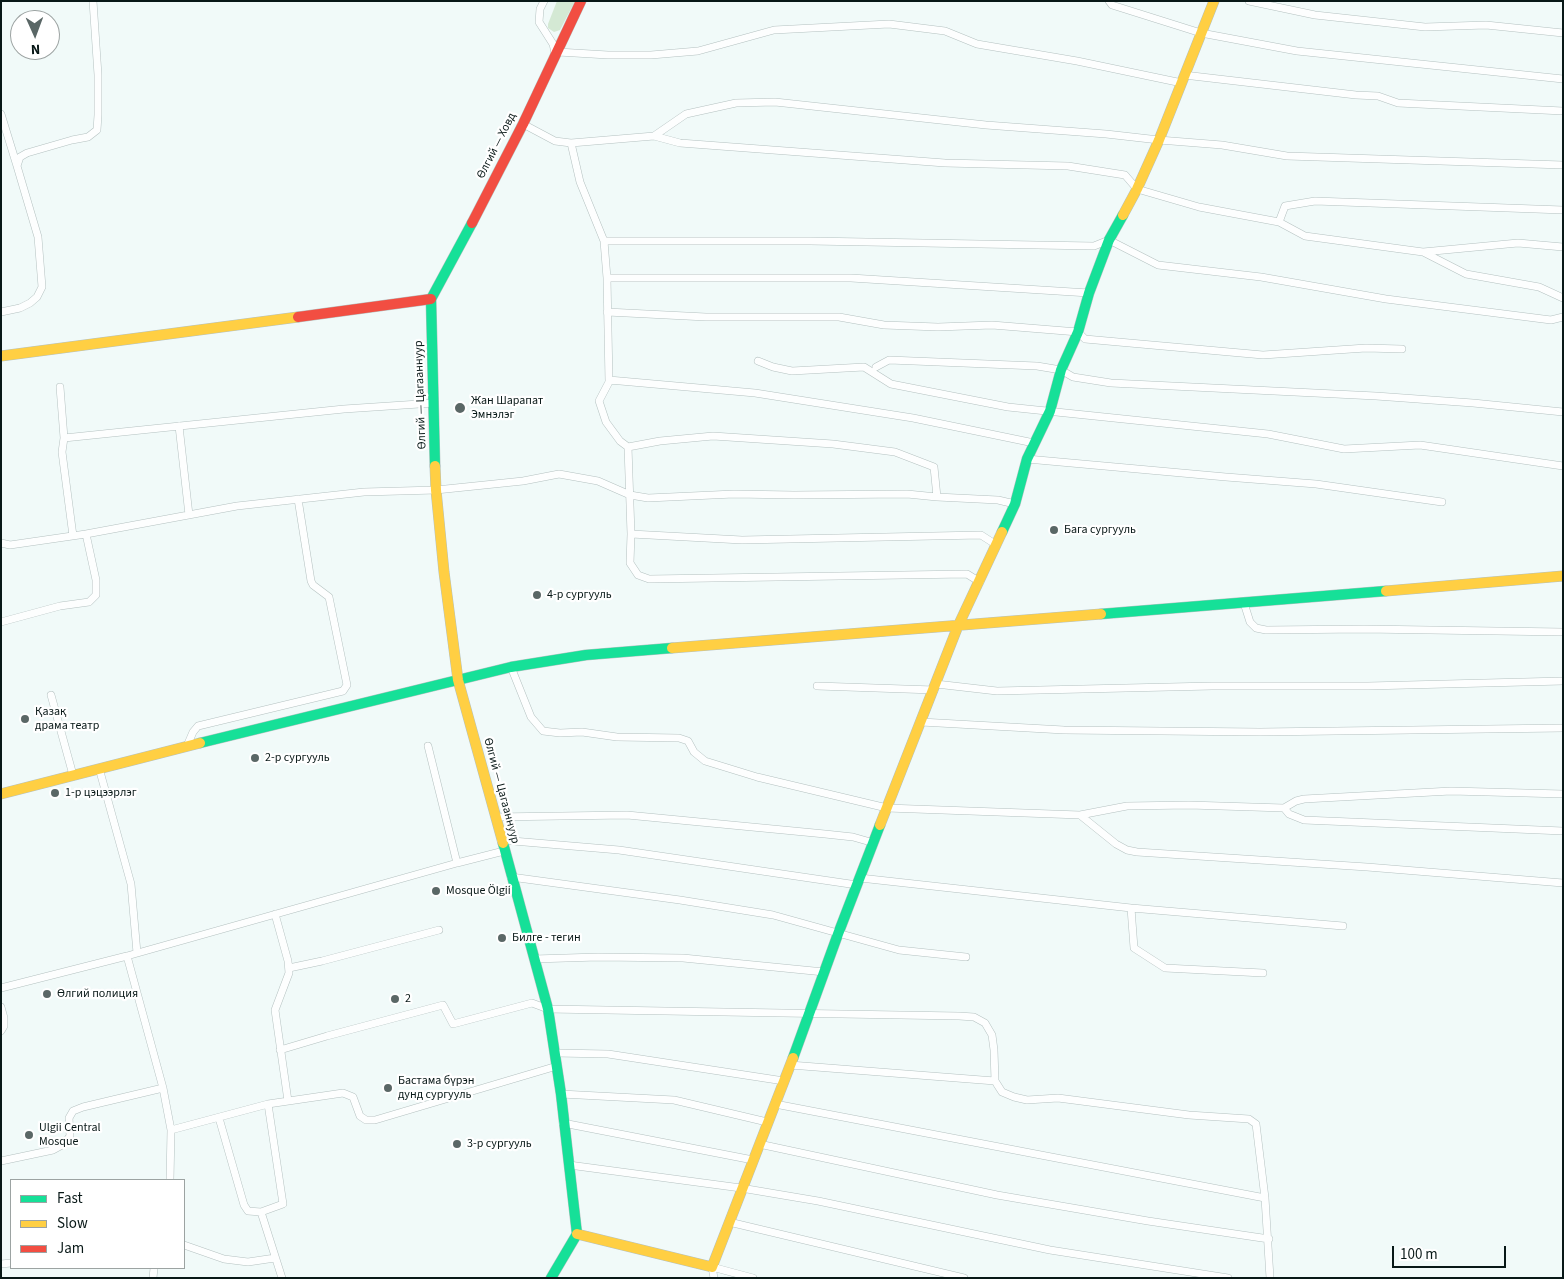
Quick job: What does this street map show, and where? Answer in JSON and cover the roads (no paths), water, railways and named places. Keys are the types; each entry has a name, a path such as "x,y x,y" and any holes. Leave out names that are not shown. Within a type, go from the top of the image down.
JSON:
{"main road":[{"name":"Өлгий — Ховд","path":"431,299 523,124 581,1"},
{"path":"551,1278 577,1234 712,1267 810,1014 838,934 958,626 1015,504 1028,459 1050,411 1061,370 1078,332 1089,293 1109,240 1137,189 1159,140 1214,1"},
{"path":"1,356 431,299"},
{"name":"Өлгий — Цагааннуур","path":"431,299 436,490 458,680 510,877 548,1008 556,1053 577,1234"},
{"path":"1,794 187,746 539,661 586,655 1563,576"}],"street":[{"path":"17,166 20,157 27,153 88,137 97,130 98,75 92,1"},
{"path":"544,1 540,9 539,22 557,54 660,54 698,51 774,30 889,24 945,31 977,44 1183,79 1356,96 1378,96 1398,103 1563,111"},
{"path":"1109,1 1112,4 1201,33 1297,51 1563,79"},
{"path":"1249,1 1315,15 1425,27 1486,25 1563,33"},
{"path":"654,136 686,114 736,103 775,102 986,124 1222,145 1287,156 1563,165"},
{"path":"1,114 38,237 42,287 37,297 30,303 20,308 1,312"},
{"path":"523,124 555,141 571,143 654,136 680,143 945,163 1068,166 1125,175 1137,189 1199,207 1279,222 1305,236 1423,252 1518,243 1563,247"},
{"path":"571,143 580,182 604,241 607,278 609,380 599,401 606,422 620,441 628,447 660,441 713,436 833,444 894,452 934,467 937,497"},
{"path":"1279,222 1284,206 1315,201 1563,210"},
{"path":"604,241 810,241 1094,246 1109,240 1158,265 1261,277 1386,299 1551,320 1563,317"},
{"path":"1423,252 1466,274 1539,287 1563,298"},
{"path":"607,278 851,278 1089,293"},
{"path":"607,312 706,317 839,317 884,324 938,327 992,325 1078,332 1086,339 1263,354 1366,348 1402,349"},
{"path":"876,367 889,360 1037,366 1061,370 1073,377 1111,383 1376,396 1563,412"},
{"path":"758,361 773,368 792,371 864,367 891,384 986,404 1268,434 1344,449 1420,445 1563,466"},
{"path":"609,380 755,393 913,418 1034,443"},
{"path":"60,387 64,438 62,452 73,536"},
{"path":"64,438 344,409 434,403"},
{"path":"179,426 189,515"},
{"path":"628,447 630,563 638,575 649,579 967,574 980,582"},
{"path":"1028,459 1316,484 1442,502"},
{"path":"1,543 10,545 86,534 237,506 364,492 436,490 523,481 559,474 598,481 630,495 648,498 734,494 907,494 998,500 1015,504"},
{"path":"187,746 192,732 198,726 344,691 347,685 329,597 313,585 311,581 298,499"},
{"path":"1,622 60,606 89,602 96,595 96,580 86,534"},
{"path":"631,534 742,540 981,535 995,544"},
{"path":"1244,603 1250,622 1256,628 1266,630 1364,629 1563,632"},
{"path":"511,667 531,717 543,731 560,733 582,732 617,738 679,738 688,742 694,752 705,761 757,777 888,808 1080,815 1127,806 1154,804 1284,808 1304,799 1451,791 1563,794"},
{"path":"817,686 935,687 997,691 1212,686 1368,686 1563,681"},
{"path":"51,695 73,775"},
{"path":"921,722 1064,730 1260,732 1563,728"},
{"path":"428,746 457,863"},
{"path":"99,768 131,884 137,953"},
{"path":"1284,808 1295,818 1304,820 1563,831"},
{"path":"495,817 627,815 825,834 874,843"},
{"path":"1080,815 1116,844 1137,852 1367,867 1563,883"},
{"path":"501,840 620,850 858,882 1343,926"},
{"path":"1,988 127,956 504,851"},
{"path":"510,877 680,900 772,915 899,950 966,956"},
{"path":"1131,908 1134,948 1165,968 1263,973"},
{"path":"275,914 289,968 286,986 275,1010 288,1101"},
{"path":"289,968 439,930"},
{"path":"127,956 163,1088 171,1130 170,1179"},
{"path":"534,959 598,957 683,958 824,972"},
{"path":"280,1050 443,1005 453,1024 532,1003 548,1008 974,1017 985,1023 992,1035 995,1082 1002,1092 1014,1097 1027,1100 1058,1098 1189,1115 1249,1119 1256,1124 1269,1239 1270,1278"},
{"path":"1,1006 4,1026 1,1031"},
{"path":"556,1053 608,1054 784,1081"},
{"path":"171,1130 268,1104 343,1093 353,1097 360,1116 366,1120 375,1120 557,1066"},
{"path":"790,1066 995,1082"},
{"path":"1,1161 53,1150 64,1144 70,1136 69,1118 74,1111 83,1107 163,1088"},
{"path":"561,1094 674,1100 767,1122"},
{"path":"219,1118 244,1206 248,1211 261,1212 283,1204 268,1104"},
{"path":"774,1104 1265,1198"},
{"path":"563,1123 753,1160"},
{"path":"759,1144 997,1195 1148,1221 1269,1239"},
{"path":"569,1165 741,1188 818,1201 1050,1250 1228,1278"},
{"path":"261,1212 282,1278"},
{"path":"729,1222 964,1278"},
{"path":"185,1245 224,1259 248,1262 275,1258"},
{"path":"714,1278 712,1267 753,1278"}],"place":[{"name":"Жан Шарапат Эмнэлэг","path":"460,408"},
{"name":"Бага сургууль","path":"1054,530"},
{"name":"4-р сургууль","path":"537,595"},
{"name":"Қазақ драма театр","path":"25,719"},
{"name":"2-р сургууль","path":"255,758"},
{"name":"1-р цэцээрлэг","path":"55,793"},
{"name":"Mosque Ölgii","path":"436,891"},
{"name":"Билге - тегин","path":"502,938"},
{"name":"Өлгий полиция","path":"47,994"},
{"name":"2","path":"395,999"},
{"name":"Бастама бүрэн дунд сургууль","path":"388,1088"},
{"name":"Ulgii Central Mosque","path":"29,1135"},
{"name":"3-р сургууль","path":"457,1144"}]}
